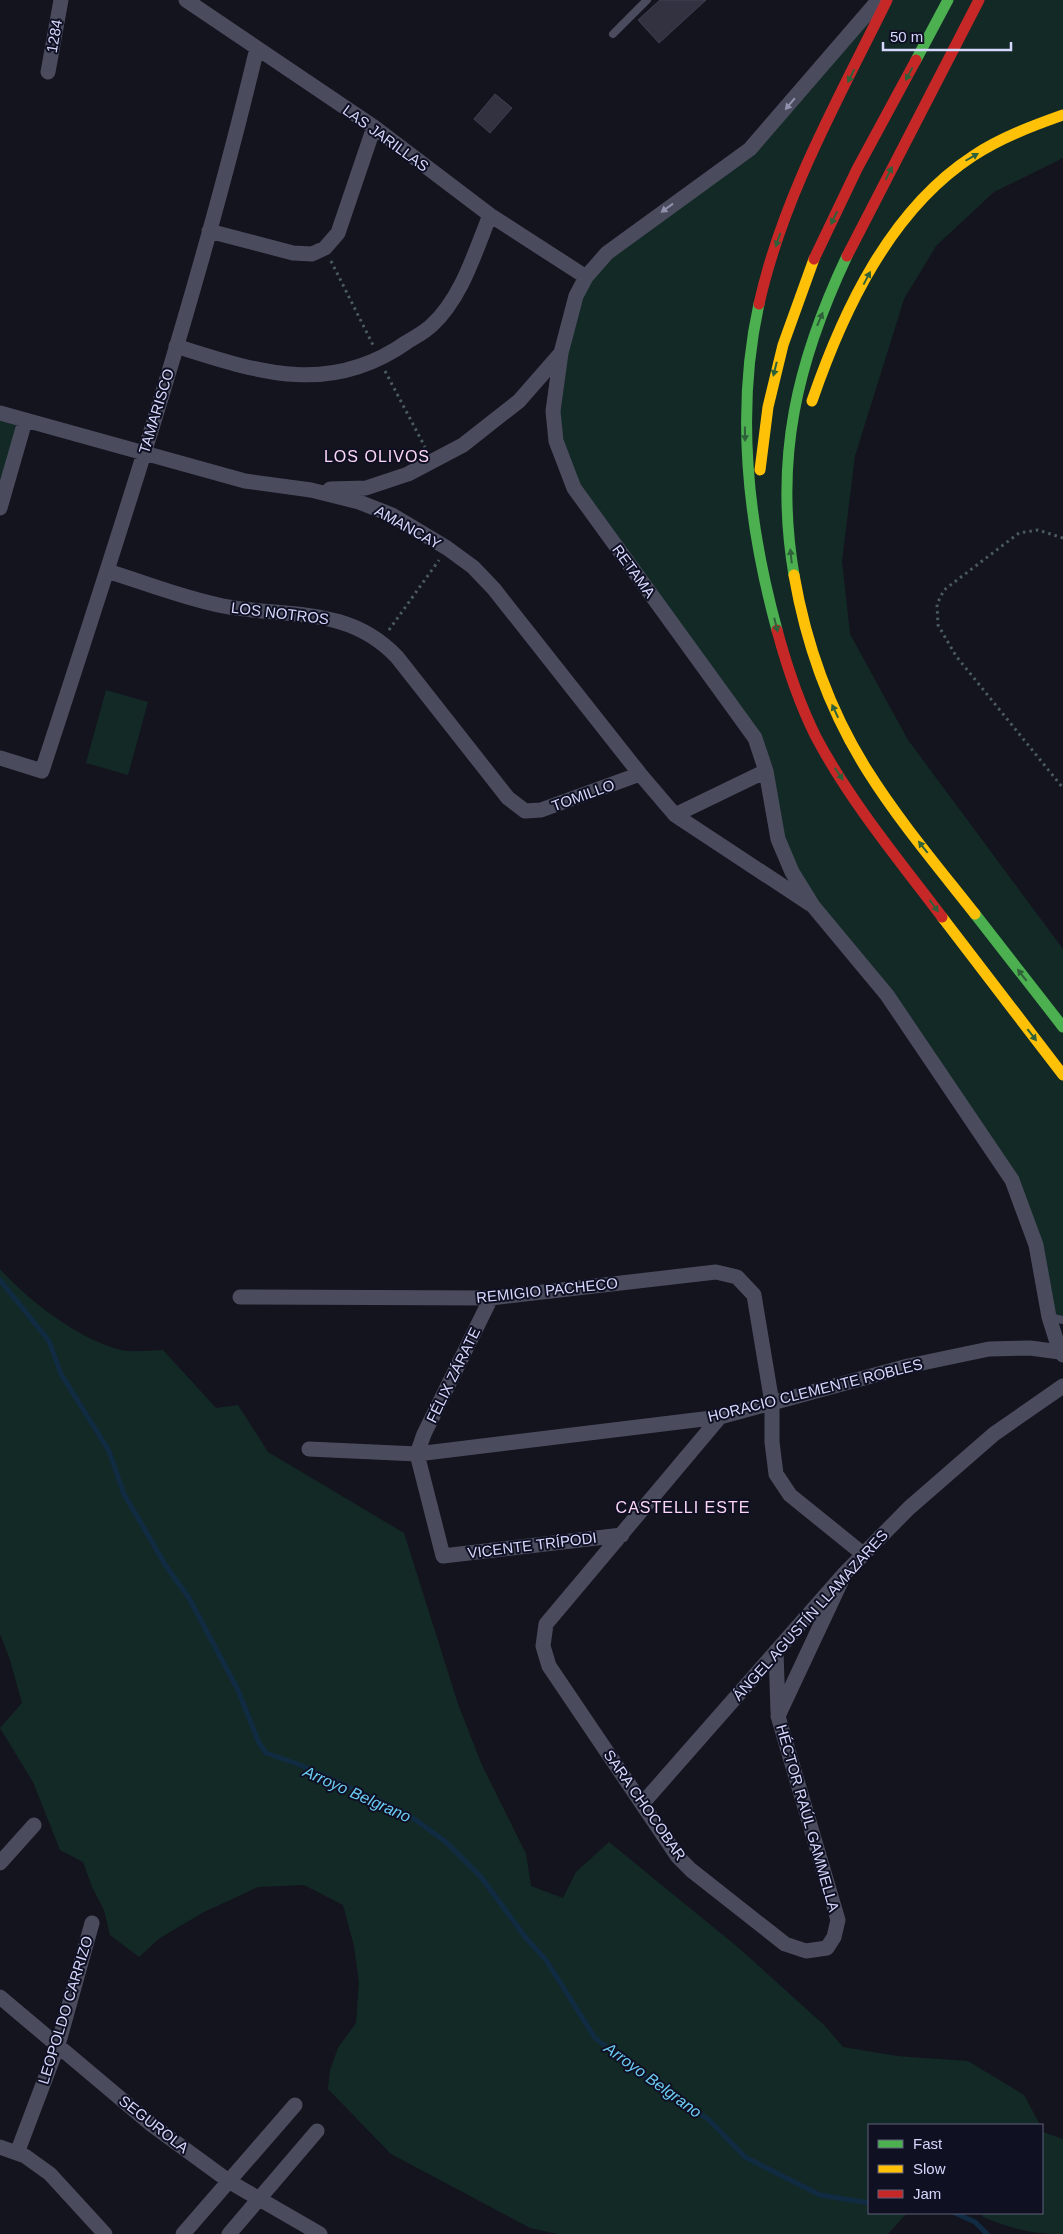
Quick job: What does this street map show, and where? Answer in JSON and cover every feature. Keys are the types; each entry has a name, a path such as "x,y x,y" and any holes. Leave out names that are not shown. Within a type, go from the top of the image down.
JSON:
{"highway":[{"path":"887,0 801,173 776,246 755,323 745,408 750,503 778,636 807,718 830,760 870,820 961,944 1063,1075"},
{"path":"765,578 759,494 761,461 772,383 786,333 803,284 827,232 948,0"},
{"path":"979,0 848,253 812,337 794,411 786,486 787,516 792,570 802,620 819,674 842,726 858,756 897,813 1063,1027"},
{"path":"810,410 821,372 873,266 901,225 929,192 960,164 990,146 1022,130 1063,115"},
{"path":"786,486 804,429"}],"street":[{"name":"1284","path":"48,72 60,0"},
{"name":"LAS JARILLAS","path":"186,0 374,127 490,215 586,277"},
{"name":"RETAMA","path":"813,906 792,872 778,839 766,771 755,738 574,488 556,441 553,411 561,353 576,296 586,277 607,253 750,150 879,0"},
{"name":"TAMARISCO","path":"0,758 42,771 107,570 176,346 258,48"},
{"path":"209,231 293,253 312,254 325,248 338,234 374,127"},
{"path":"176,346 249,369 280,374 338,374 388,356 432,325 449,302 464,279 490,215"},
{"path":"311,490 366,488 408,474 464,445 519,401 561,353"},
{"name":"AMANCAY","path":"0,413 25,422 245,481 311,490 359,502 392,515 447,548 473,567 494,589 640,774 675,815 813,906"},
{"path":"0,508 25,422"},
{"name":"LOS NOTROS","path":"107,570 191,599 250,610 330,618 382,641 397,657 508,798 525,812"},
{"path":"675,815 766,771"},
{"name":"TOMILLO","path":"525,812 541,810 640,774"},
{"path":"813,906 887,995 1012,1180 1036,1245 1056,1318 1061,1354"},
{"name":"REMIGIO PACHECO","path":"240,1297 491,1298 716,1272 737,1277 754,1296 772,1403"},
{"name":"FÉLIX ZÁRATE","path":"417,1454 424,1434 491,1298"},
{"name":"HORACIO CLEMENTE ROBLES","path":"417,1454 720,1417 908,1366 989,1349 1030,1348 1061,1354"},
{"name":"ÁNGEL AGUSTÍN LLAMAZARES","path":"642,1804 845,1572 909,1508 994,1434 1063,1386"},
{"path":"772,1403 772,1442 776,1474 790,1495 863,1554"},
{"name":"VICENTE TRÍPODI","path":"546,1624 720,1417"},
{"path":"309,1449 417,1454"},
{"name":"VICENTE TRÍPODI","path":"417,1454 443,1556 622,1535"},
{"name":"HÉCTOR RAÚL GAMMELLA","path":"778,1716 845,1572"},
{"name":"SARA CHOCOBAR","path":"546,1624 543,1646 549,1666 678,1857 690,1870 785,1944 806,1951 827,1948 834,1937 838,1920"},
{"name":"HÉCTOR RAÚL GAMMELLA","path":"776,1651 778,1716 838,1920"},
{"path":"0,1862 34,1825"},
{"name":"LEOPOLDO CARRIZO","path":"17,2153 58,2045 92,1923"},
{"name":"SEGUROLA","path":"0,1997 152,2126 230,2182 320,2234"},
{"path":"183,2234 295,2105"},
{"path":"229,2234 261,2199 317,2131"},
{"path":"0,2147 25,2156 50,2174 105,2234"}],"lane":[{"path":"613,34 647,0"}],"path":[{"path":"1063,538 1038,530 1019,533 944,590 937,604 938,625 956,656 1063,788"},
{"path":"382,641 447,548"}],"green space":[{"path":"879,0 1063,0 1063,158 994,192 936,246 904,299 855,456 842,561 850,634 908,740 1063,949 1063,1320 1049,1317 1012,1179 792,872 761,752 574,488 553,411 586,277 750,149"},
{"path":"0,413 25,421 0,508"},
{"path":"106,690 148,702 128,775 86,763"},
{"path":"0,1269 40,1306 71,1328 88,1337 105,1345 126,1351 163,1350 216,1408 238,1405 268,1452 404,1533 458,1704 481,1763 526,1854 531,1886 563,1898 576,1872 609,1842 740,1949 824,2025 843,2047 897,2056 968,2061 1024,2095 1039,2124 868,2124 868,2214 906,2214 888,2234 558,2234 530,2228 391,2154 328,2089 330,2070 338,2048 356,2023 359,1983 354,1946 343,1905 304,1885 258,1887 204,1912 160,1938 139,1957 110,1935 104,1910 92,1887 83,1862 60,1850 33,1782 0,1728 22,1703 10,1660 0,1634"},
{"path":"1043,2132 1063,2139 1063,2234 1022,2230 983,2217 982,2214 1043,2214"}],"building":[{"path":"660,0 706,0 659,43 638,20"},
{"path":"495,94 512,108 490,133 474,119"}],"waterway":[{"name":"Arroyo Belgrano","path":"0,1280 49,1341 61,1374 109,1451 124,1494 166,1566 189,1598 238,1690 259,1743 266,1753 298,1764 406,1813 446,1842 481,1877 526,1938 546,1960 595,2038 665,2092 708,2119 745,2157 820,2195 868,2203"},
{"name":"Arroyo Belgrano","path":"957,2214 975,2222 987,2234"}],"traffic: fast":[{"path":"916,60 948,0"},
{"path":"794,575 788,532 787,491 794,411 815,334 847,256"},
{"path":"759,304 748,386 748,468 759,550 777,630"},
{"path":"975,914 1063,1027"}],"traffic: slow":[{"path":"812,401 824,367 855,298 873,265 917,204 944,178 973,156 1016,133 1063,115"},
{"path":"760,470 768,407 783,345 814,259"},
{"path":"794,575 805,626 821,676 854,748 892,807 975,914"},
{"path":"942,917 1063,1075"}],"traffic: jam":[{"path":"759,304 769,264 797,186 887,0"},
{"path":"847,256 979,0"},
{"path":"814,259 857,169 916,60"},
{"path":"777,630 799,698 829,761 859,807 942,917"}],"district":[{"name":"LOS OLIVOS","path":"377,456"},
{"name":"CASTELLI ESTE","path":"683,1507"}]}
